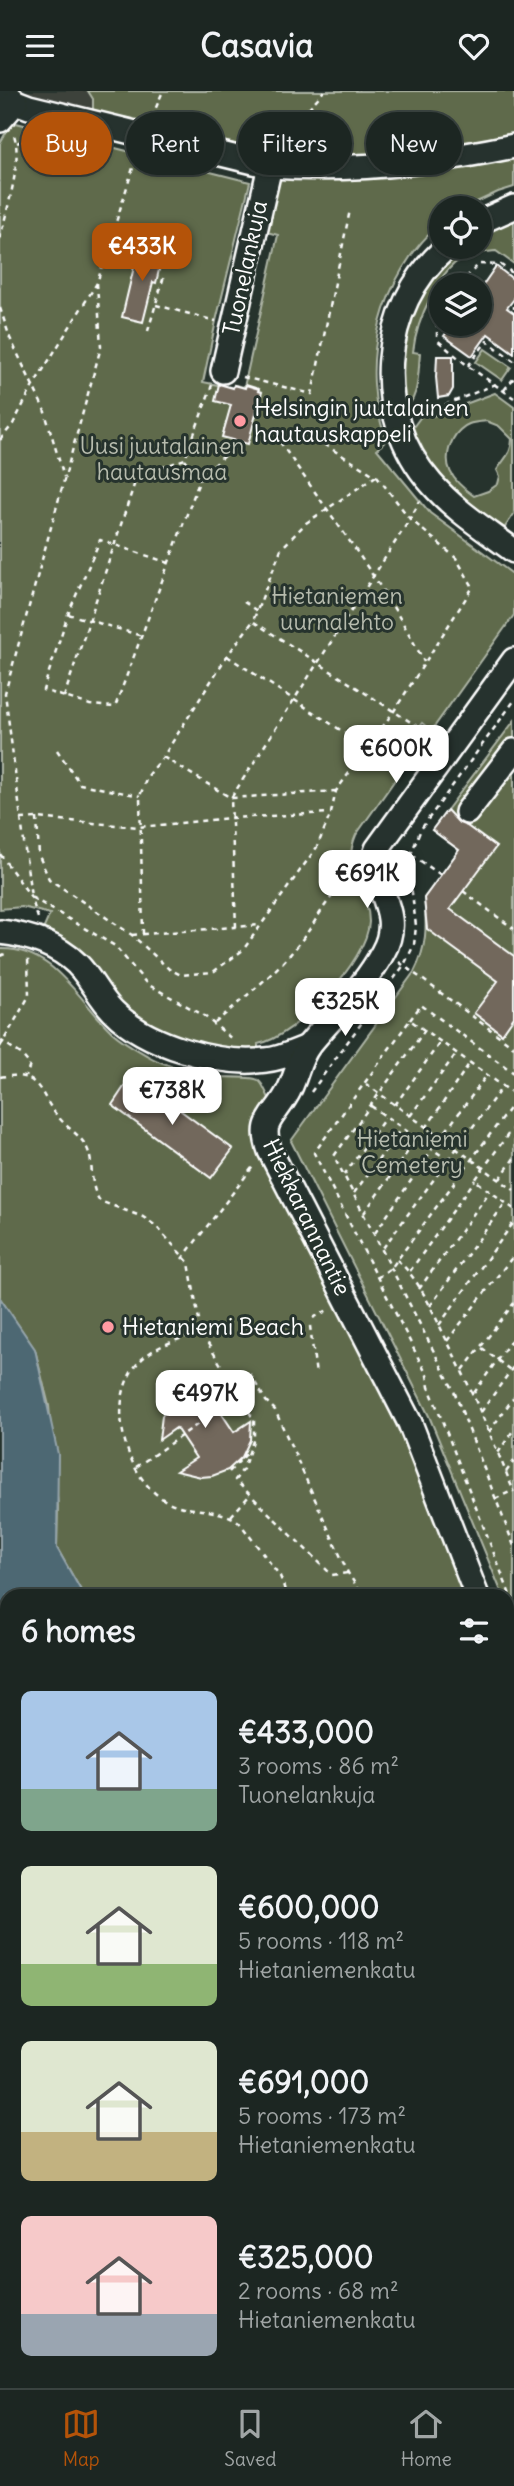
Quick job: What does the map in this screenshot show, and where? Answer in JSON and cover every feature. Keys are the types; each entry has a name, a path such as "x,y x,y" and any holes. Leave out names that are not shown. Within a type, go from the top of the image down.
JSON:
{"street":[{"path":"6,106 48,113 238,158"},
{"path":"352,167 400,165 456,158 514,146"},
{"name":"Tuonelankuja","path":"223,371 268,175"},
{"path":"492,217 514,207"},
{"path":"436,259 416,280 399,318 390,355 392,410 417,465 431,484 451,503 513,547"},
{"path":"0,932 36,931 78,965 115,1013 142,1032 169,1044 217,1059 263,1061 307,1047 351,999 384,951 391,931 390,912 374,863 377,849 514,660"},
{"path":"467,812 514,751"},
{"name":"Hiekkarannantie","path":"307,1047 289,1092 265,1128 264,1135 410,1423 474,1589"}],"path":[{"path":"154,112 163,91"},
{"path":"305,112 324,91"},
{"path":"0,239 17,143 6,106"},
{"path":"17,143 21,141"},
{"path":"0,440 13,423 96,283 131,175"},
{"path":"247,378 312,394 350,210"},
{"path":"470,273 479,264 501,265 514,274"},
{"path":"148,331 164,276"},
{"path":"0,1047 29,996 27,949 36,931 5,693 101,347 96,283"},
{"path":"156,305 233,324"},
{"path":"0,308 10,338 44,408 64,477"},
{"path":"437,336 437,340 468,366 514,398"},
{"path":"468,366 487,341 514,361"},
{"path":"64,697 138,473 144,474 185,459 212,385 223,371"},
{"path":"504,390 514,378"},
{"path":"445,405 496,384"},
{"path":"37,818 39,856 49,879 132,935 169,969 181,975 213,972 243,950 317,847 331,813 336,791 394,711 473,587 456,558 410,519 376,476 305,432 297,430 287,433 278,439 373,577 424,662"},
{"path":"169,563 100,540 68,614 43,690 90,705 115,707 142,636 169,563 200,479 237,443"},
{"path":"185,459 200,479"},
{"path":"143,934 139,827 140,796 147,777 253,621 281,549 306,523 376,476"},
{"path":"236,927 231,798 424,495"},
{"path":"244,602 257,611"},
{"path":"68,614 142,636"},
{"path":"253,621 434,737"},
{"path":"227,656 366,747"},
{"path":"0,682 7,684"},
{"path":"445,796 514,701"},
{"path":"57,750 80,784 140,796"},
{"path":"163,757 231,798 336,791"},
{"path":"21,819 139,827 231,818 331,813"},
{"path":"0,854 31,897 115,946 148,984 215,1023 237,1045"},
{"path":"411,854 441,875"},
{"path":"215,1023 264,981 301,942 330,896 356,876"},
{"path":"463,891 514,929"},
{"path":"132,935 260,925"},
{"path":"384,951 514,1048"},
{"path":"508,1589 429,1387 427,1375 314,1153 421,1005 514,1073"},
{"path":"410,1020 514,1094"},
{"path":"425,1030 334,1156 454,1391 514,1546"},
{"path":"1,1041 21,1054 30,1065 26,1077"},
{"path":"395,1105 441,1041"},
{"path":"410,1116 456,1054"},
{"path":"426,1128 470,1063"},
{"path":"0,1077 17,1075 38,1085 54,1111 86,1146 93,1187 100,1201 143,1217 156,1226 189,1263 201,1332 254,1420 254,1438 243,1469 235,1480"},
{"path":"440,1139 487,1075"},
{"path":"365,1084 514,1190"},
{"path":"383,1248 503,1086"},
{"path":"376,1279 397,1260 514,1102"},
{"path":"371,1106 448,1160"},
{"path":"344,1175 386,1117"},
{"path":"410,1271 514,1126"},
{"path":"354,1193 401,1129"},
{"path":"365,1213 416,1140"},
{"path":"375,1233 432,1150"},
{"path":"183,1258 256,1162 270,1151"},
{"path":"499,1179 514,1159"},
{"path":"475,1180 514,1209"},
{"path":"419,1289 491,1191"},
{"path":"430,1306 506,1202"},
{"path":"439,1325 514,1222"},
{"path":"447,1341 514,1255"},
{"path":"397,1260 410,1271 463,1371 514,1491 494,1499"},
{"path":"463,1371 514,1303"},
{"path":"310,1326 316,1375"},
{"path":"201,1332 149,1354 132,1370 122,1403 127,1448 136,1468 151,1490 164,1500 191,1509 231,1516 239,1522 281,1576 286,1589"},
{"path":"474,1393 514,1336"},
{"path":"481,1412 513,1370 482,1348"},
{"path":"136,1468 240,1395 246,1389 250,1374 266,1401 275,1410 348,1573 358,1589"},
{"path":"489,1432 514,1397"},
{"path":"498,1453 514,1429"},
{"path":"250,1450 239,1464 229,1471 235,1480 332,1576 348,1573"},
{"path":"506,1472 514,1461"},
{"path":"231,1516 250,1494"}],"shaded area":[{"path":"23,91 88,91 93,98 93,110"}],"green space":[{"path":"88,91 514,91 514,187 490,196 429,196 429,235 403,268 389,295 380,323 374,382 378,412 387,440 377,449 430,513 514,575 514,615 434,727 428,728 422,723 415,732 421,738 421,743 356,835 351,861 365,899 369,922 366,938 357,956 310,1012 274,1038 258,1044 258,1051 229,1051 171,1036 119,1007 66,941 43,930 50,914 22,907 0,909 0,143 12,122 21,124 21,175 112,175 112,147 126,151 126,175 222,175 250,182 203,382 233,388 234,385 244,387 278,235 259,230 269,184 278,185 274,175 352,175 352,112 238,112 238,145 224,141 224,112 126,112 126,118 112,115 112,112 93,110 93,99"},
{"path":"514,214 514,264 496,251 492,251 492,224"},
{"path":"445,259 461,259 446,273 431,273"},
{"path":"429,276 429,301 413,352 420,353 418,378 411,402 400,413 396,356 421,284"},
{"path":"485,349 511,367 502,380 476,362"},
{"path":"495,393 514,407 514,514 503,530 465,504 437,478 408,434 422,415 433,416","holes":["486,421 499,426 512,439 512,444 497,470 500,476 498,484 474,496 450,472 449,448 456,434 467,425"]},
{"name":"Hietaniemi Cemetery","path":"514,721 514,1589 500,1589 429,1416 291,1141 414,972 425,936 424,898 459,850 432,830"},
{"path":"0,949 19,951 50,966 112,1032 155,1060 198,1074 250,1078 261,1083 269,1098 256,1123 399,1431 464,1589 80,1589 57,1548 58,1506 49,1406 35,1350 0,1298"}],"water":[{"path":"0,1298 35,1349 58,1454 57,1548 80,1589 0,1589"}],"building":[{"path":"139,246 163,252 143,322 122,317"},
{"path":"496,266 514,280 514,299 507,308 514,313 514,353 491,336 491,273"},
{"path":"444,336 487,336 472,356"},
{"path":"437,356 453,356 453,389 449,396 438,398 436,377"},
{"name":"Helsingin juutalainen hautauskappeli","path":"219,384 233,388 234,385 245,388 246,385 262,392 248,444 222,437 231,405 215,401"},
{"path":"447,810 459,823 496,847 450,909 514,956 514,1017 502,1034 474,1013 498,981 427,929 424,898 459,850 432,830"},
{"path":"132,1075 233,1149 211,1178 112,1105"},
{"path":"200,1384 233,1389 214,1402 234,1432 251,1421 250,1440 242,1457 228,1470 201,1477 176,1471 196,1458 176,1428 159,1440 162,1416 170,1400 181,1390"}],"place":[{"name":"Helsingin juutalainen hautauskappeli","path":"240,421"},
{"name":"Hietaniemi Beach","path":"108,1327"}],"park label":[{"name":"Uusi juutalainen hautausmaa","path":"162,459"},
{"name":"Hietaniemen uurnalehto","path":"337,609"}]}
